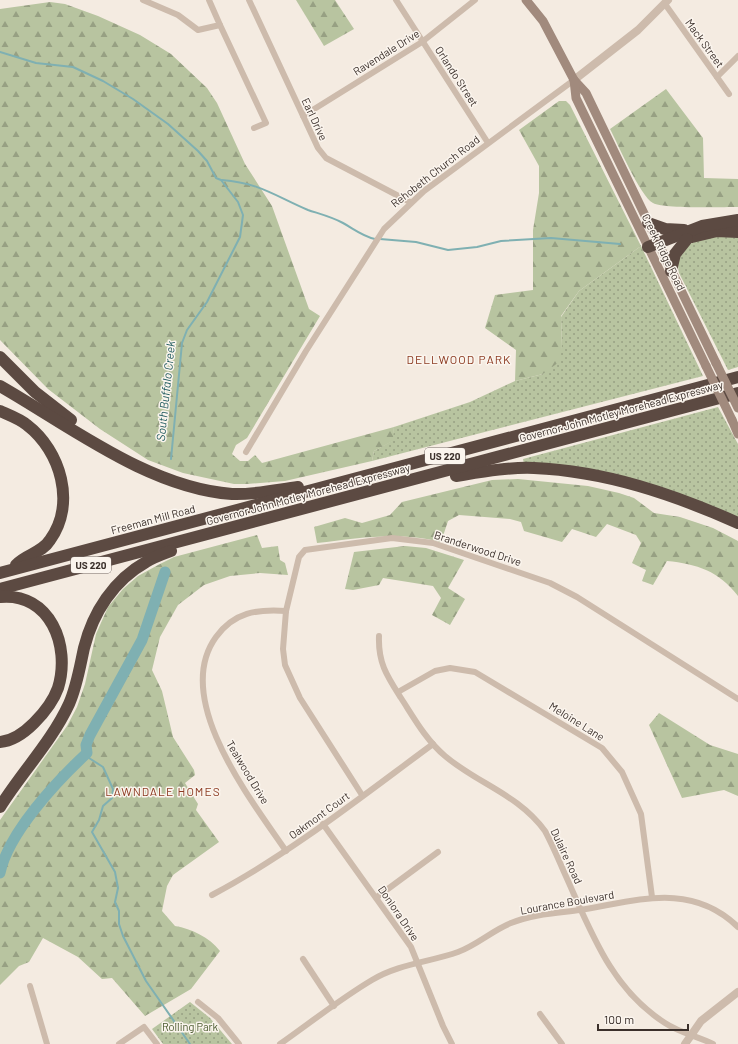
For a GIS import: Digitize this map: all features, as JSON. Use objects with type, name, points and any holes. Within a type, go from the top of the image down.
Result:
[{"type":"highway","points":[[654,248],[718,222],[738,220]]},
{"type":"highway","points":[[648,223],[689,234],[717,231],[738,232]]},
{"type":"highway","points":[[671,271],[675,254],[689,234]]},
{"type":"highway","name":"US 220","points":[[0,356],[35,392],[83,429],[138,467],[176,483],[232,494],[299,487],[312,490]]},
{"type":"highway","name":"Governor John Motley Morehead Expressway","points":[[312,490],[738,377]]},
{"type":"highway","points":[[0,386],[138,467]]},
{"type":"highway","name":"Governor John Motley Morehead Expressway","points":[[0,589],[738,394]]},
{"type":"highway","points":[[0,411],[27,424],[50,451],[59,472],[64,504],[61,522],[50,541],[42,549],[19,561],[6,571]]},
{"type":"highway","points":[[441,473],[451,476],[492,470],[533,468],[570,470],[610,478],[652,490],[738,523]]},
{"type":"highway","name":"Freeman Mill Road","points":[[6,571],[312,490]]},
{"type":"highway","points":[[0,807],[62,717],[75,687],[88,632],[101,605],[118,584],[130,573],[145,562],[170,551],[181,542]]},
{"type":"highway","points":[[0,597],[24,599],[40,608],[55,628],[60,647],[61,667],[58,687],[44,713],[21,735],[0,742]]},
{"type":"main road","name":"Creek Ridge Road","points":[[526,0],[543,21],[574,80],[586,93],[648,223],[654,248],[671,271],[738,408]]},
{"type":"main road","name":"Creek Ridge Road","points":[[574,80],[576,98],[654,248],[738,434]]},
{"type":"street","points":[[143,0],[178,15],[198,30],[220,25]]},
{"type":"street","points":[[209,0],[266,123],[254,128]]},
{"type":"street","name":"Earl Drive","points":[[249,0],[318,148],[326,158],[410,202]]},
{"type":"street","name":"Orlando Street","points":[[396,0],[488,143]]},
{"type":"street","name":"Ravendale Drive","points":[[303,116],[422,42],[475,0]]},
{"type":"street","name":"Rehobeth Church Road","points":[[246,452],[373,243],[384,229],[410,202],[574,80],[638,30],[666,2]]},
{"type":"street","name":"Mack Street","points":[[666,2],[729,94]]},
{"type":"street","points":[[717,77],[738,56]]},
{"type":"street","name":"Branderwood Drive","points":[[362,795],[300,698],[285,666],[284,636],[286,611],[299,557],[305,550],[392,538],[433,543],[550,583],[577,597],[738,699]]},
{"type":"street","name":"Tealwood Drive","points":[[286,611],[252,611],[237,618],[222,628],[212,642],[208,652],[204,667],[203,685],[211,723],[225,758],[286,851]]},
{"type":"street","name":"Dulaire Road","points":[[379,636],[378,650],[382,666],[433,744],[451,761],[511,798],[532,815],[549,838],[600,952],[627,990],[654,1015],[678,1031],[713,1044]]},
{"type":"street","name":"Meloine Lane","points":[[398,692],[435,671],[450,668],[475,672],[602,748],[622,772],[642,814],[652,897]]},
{"type":"street","name":"Oakmont Court","points":[[212,895],[248,876],[286,851],[433,744]]},
{"type":"street","name":"Donlora Drive","points":[[323,824],[377,897],[411,947],[452,1044]]},
{"type":"street","points":[[377,897],[438,852]]},
{"type":"street","name":"Lourance Boulevard","points":[[280,1044],[372,979],[390,971],[458,952],[511,923],[530,917],[581,910],[652,897],[686,899],[707,906],[738,927]]},
{"type":"street","points":[[303,959],[334,1006]]},
{"type":"street","points":[[30,986],[47,1044]]},
{"type":"street","points":[[685,1044],[701,1021],[738,992]]},
{"type":"street","points":[[198,1002],[218,1018],[239,1044]]},
{"type":"street","points":[[540,1014],[562,1044]]},
{"type":"street","points":[[119,1044],[144,1026],[157,1044]]},
{"type":"green space","points":[[296,0],[335,0],[354,29],[324,46]]},
{"type":"green space","points":[[50,2],[65,4],[98,16],[140,35],[171,54],[207,88],[217,103],[245,164],[272,206],[309,309],[320,316],[247,438],[236,445],[232,454],[240,461],[248,461],[255,455],[262,463],[394,427],[393,441],[374,451],[372,461],[285,481],[247,484],[234,484],[183,473],[148,460],[100,429],[48,389],[0,340],[0,9]]},
{"type":"green space","points":[[666,89],[703,138],[704,178],[738,179],[738,207],[681,207],[659,205],[653,203],[642,191],[610,129]]},
{"type":"green space","points":[[559,101],[566,101],[570,105],[641,246],[579,291],[561,316],[562,347],[559,362],[543,374],[515,381],[516,350],[485,328],[495,295],[533,290],[533,230],[539,193],[539,166],[519,130]]},
{"type":"green space","points":[[718,236],[738,236],[738,367],[728,370],[679,273],[678,263],[679,255],[688,245]]},
{"type":"green space","points":[[641,246],[703,376],[372,461],[374,451],[392,441],[394,427],[470,402],[515,381],[543,374],[562,347],[561,317],[579,291]]},
{"type":"green space","points":[[718,407],[738,444],[738,518],[633,481],[524,464],[523,459]]},
{"type":"green space","points":[[518,479],[588,486],[619,493],[634,498],[654,513],[680,517],[713,528],[738,541],[738,596],[723,580],[707,570],[678,562],[667,561],[653,585],[642,581],[646,570],[632,563],[641,543],[636,535],[607,524],[596,537],[572,529],[562,542],[524,531],[521,522],[510,519],[459,515],[448,521],[441,542],[409,537],[379,536],[317,543],[314,527],[345,518],[362,523],[390,515],[402,502],[492,480]]},
{"type":"green space","points":[[257,535],[262,548],[278,546],[280,560],[285,563],[288,575],[260,573],[230,576],[204,585],[178,605],[160,637],[152,670],[162,691],[173,737],[194,770],[195,775],[185,783],[198,804],[196,810],[219,842],[173,875],[167,886],[162,911],[175,926],[200,934],[216,946],[220,951],[191,989],[145,1016],[112,978],[102,979],[78,957],[43,938],[29,962],[19,966],[0,985],[0,820],[67,726],[77,707],[85,684],[96,634],[108,607],[123,589],[138,576],[174,557]]},
{"type":"green space","points":[[405,546],[426,548],[464,560],[448,588],[465,599],[450,625],[432,615],[441,598],[433,586],[383,578],[379,585],[353,590],[345,589],[354,552]]},
{"type":"green space","points":[[659,713],[710,745],[738,754],[738,796],[724,790],[682,798],[649,725]]},
{"type":"green space","name":"Rolling Park","points":[[190,1002],[210,1018],[232,1044],[163,1044],[152,1029]]},
{"type":"waterway","name":"South Buffalo Creek","points":[[0,52],[36,63],[73,67],[103,81],[133,99],[168,124],[198,151],[207,161],[216,178],[221,180],[238,202],[243,215],[240,237],[207,302],[187,330],[182,343],[171,459]]},
{"type":"waterway","points":[[222,180],[257,187],[308,210],[335,219],[362,234],[375,239]]},
{"type":"waterway","points":[[380,239],[416,242],[448,250],[477,247],[501,241],[551,238],[620,244]]},
{"type":"waterway","name":"South Buffalo Creek","points":[[0,873],[13,841],[35,808],[87,753],[86,745],[90,735],[142,640],[165,572]]},
{"type":"waterway","points":[[87,753],[89,758],[103,767],[113,789],[112,798],[103,806],[99,820],[92,832],[115,872],[118,888],[115,902],[119,911],[119,924],[123,936],[146,981],[190,1044]]},
{"type":"district","name":"DELLWOOD PARK","points":[[459,359]]},
{"type":"district","name":"LAWNDALE HOMES","points":[[163,791]]}]
